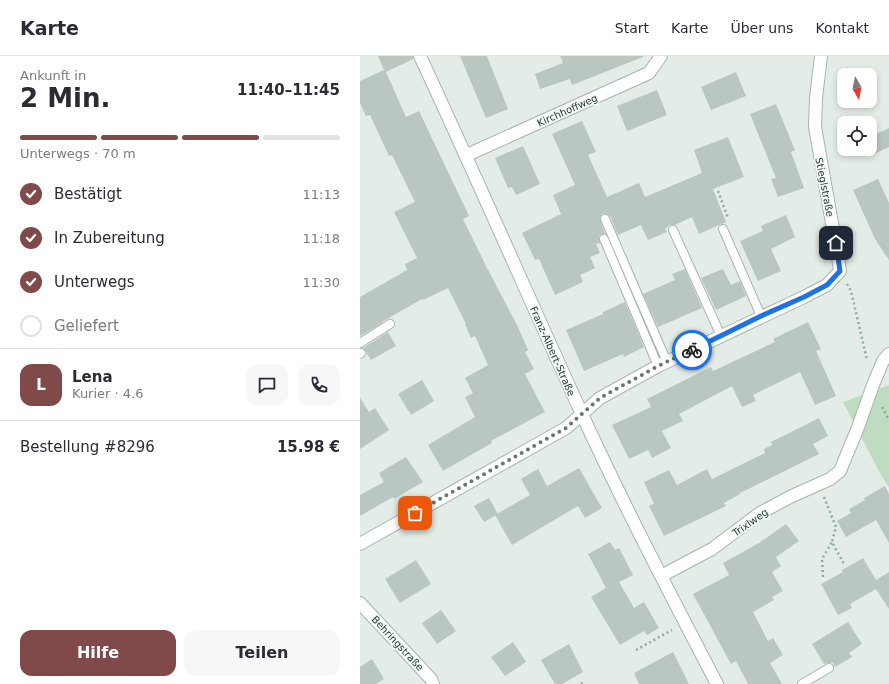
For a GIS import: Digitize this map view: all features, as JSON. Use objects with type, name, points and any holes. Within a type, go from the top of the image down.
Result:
[{"type":"street","name":"Franz-Albert-Straße","points":[[420,56],[467,155],[582,414],[660,576],[717,684]]},
{"type":"street","name":"Kirchhoffweg","points":[[467,155],[649,72],[661,56]]},
{"type":"street","name":"Stieglstraße","points":[[821,56],[816,98],[815,127],[840,271]]},
{"type":"street","points":[[360,544],[566,428],[600,398],[662,364],[827,285],[840,271]]},
{"type":"street","points":[[873,385],[883,360],[889,354]]},
{"type":"street","name":"Trixlweg","points":[[660,576],[712,550],[760,513],[792,496],[830,479],[840,471],[873,385]]},
{"type":"street","name":"Behringstraße","points":[[360,603],[412,657],[431,679],[433,684]]},
{"type":"lane","points":[[605,219],[662,364]]},
{"type":"lane","points":[[673,230],[721,336]]},
{"type":"lane","points":[[724,233],[761,316]]},
{"type":"lane","points":[[604,239],[662,364]]},
{"type":"lane","points":[[360,343],[390,324]]},
{"type":"lane","points":[[802,684],[829,668]]},
{"type":"path","points":[[718,191],[731,226],[724,233]]},
{"type":"path","points":[[840,271],[851,291],[873,385]]},
{"type":"path","points":[[819,484],[836,528],[832,542],[822,559],[823,577]]},
{"type":"path","points":[[832,542],[844,564]]},
{"type":"path","points":[[636,650],[685,623]]},
{"type":"path","points":[[581,684],[586,681]]},
{"type":"green space","points":[[889,385],[889,487],[881,475],[843,402]]},
{"type":"building","points":[[378,56],[413,56],[413,59],[386,72],[406,117],[419,111],[469,216],[463,219],[518,327],[528,350],[525,352],[534,369],[525,374],[545,412],[491,441],[492,443],[443,471],[428,445],[475,417],[465,397],[473,393],[465,378],[488,365],[475,336],[471,338],[466,324],[448,288],[423,300],[422,299],[360,336],[360,297],[407,270],[405,264],[417,258],[394,212],[415,202],[392,155],[389,156],[370,115],[366,116],[360,103],[360,81],[384,70]]},
{"type":"building","points":[[460,56],[487,56],[508,109],[486,118]]},
{"type":"building","points":[[560,56],[643,57],[572,85],[570,79],[540,89],[535,74],[563,63]]},
{"type":"building","points":[[736,72],[746,96],[711,110],[701,87]]},
{"type":"building","points":[[657,90],[667,115],[627,131],[617,106]]},
{"type":"building","points":[[776,104],[795,150],[791,152],[804,188],[778,197],[771,179],[776,178],[750,114]]},
{"type":"building","points":[[582,121],[596,152],[588,155],[607,197],[639,183],[645,197],[702,173],[694,150],[728,137],[744,177],[713,189],[726,222],[699,234],[692,217],[675,225],[670,225],[665,229],[667,232],[648,240],[641,225],[618,235],[610,216],[602,214],[600,219],[605,234],[600,235],[600,243],[596,244],[600,253],[590,257],[595,268],[580,275],[583,282],[555,295],[539,259],[535,260],[522,233],[561,214],[553,195],[575,185],[552,134]]},
{"type":"building","points":[[889,128],[889,147],[877,153],[877,134]]},
{"type":"building","points":[[523,146],[540,184],[516,195],[512,187],[508,188],[495,158]]},
{"type":"building","points":[[878,179],[889,203],[889,260],[875,239],[853,190]]},
{"type":"building","points":[[786,215],[795,237],[771,249],[781,271],[758,281],[740,241],[763,231],[761,226]]},
{"type":"building","points":[[685,269],[702,308],[658,327],[643,294],[675,280],[672,274]]},
{"type":"building","points":[[723,269],[731,285],[740,281],[746,296],[716,310],[701,278]]},
{"type":"building","points":[[625,302],[644,347],[624,357],[623,354],[584,371],[566,330],[603,314],[603,312]]},
{"type":"building","points":[[808,322],[821,349],[816,351],[836,396],[815,405],[800,372],[753,395],[756,401],[742,407],[732,386],[679,414],[683,421],[662,431],[671,448],[652,458],[648,450],[629,459],[612,425],[651,407],[647,399],[711,367],[713,371],[775,342],[773,339]]},
{"type":"building","points":[[388,332],[396,346],[371,360],[363,348]]},
{"type":"building","points":[[422,380],[434,401],[411,415],[398,394]]},
{"type":"building","points":[[360,398],[369,412],[375,408],[389,430],[360,449]]},
{"type":"building","points":[[819,418],[828,436],[813,444],[819,454],[740,493],[724,503],[726,506],[664,536],[649,506],[654,504],[644,482],[669,470],[677,485],[707,469],[712,479],[765,453],[764,449],[772,445],[771,442]]},
{"type":"building","points":[[406,457],[423,482],[360,516],[360,495],[384,482],[379,473]]},
{"type":"building","points":[[579,468],[602,508],[585,518],[578,506],[512,545],[495,515],[530,495],[521,479],[538,469],[547,486]]},
{"type":"building","points":[[885,486],[889,494],[889,543],[876,520],[846,537],[837,521],[851,513],[849,509],[865,500],[864,498]]},
{"type":"building","points":[[489,498],[498,514],[484,522],[474,506]]},
{"type":"building","points":[[786,524],[799,541],[776,557],[781,566],[772,572],[783,591],[772,597],[774,600],[753,612],[768,641],[773,638],[783,655],[770,663],[782,684],[748,684],[736,661],[731,664],[693,594],[729,575],[723,563],[759,543]]},
{"type":"building","points":[[610,542],[615,550],[619,548],[633,575],[619,582],[634,608],[644,602],[659,628],[647,635],[644,631],[620,645],[591,597],[606,588],[588,554]]},
{"type":"building","points":[[863,558],[876,580],[889,572],[889,609],[876,589],[850,604],[852,608],[838,615],[821,584],[843,572],[842,570]]},
{"type":"building","points":[[416,560],[431,584],[400,603],[385,579]]},
{"type":"building","points":[[441,610],[456,631],[437,644],[422,623]]},
{"type":"building","points":[[848,622],[862,644],[849,653],[852,657],[835,667],[833,663],[824,664],[812,644]]},
{"type":"building","points":[[513,642],[526,662],[505,676],[491,657]]},
{"type":"building","points":[[569,644],[583,672],[562,684],[555,684],[541,660]]},
{"type":"building","points":[[673,652],[689,684],[639,684],[634,673]]},
{"type":"building","points":[[372,659],[384,679],[376,684],[360,684],[360,667]]},
{"type":"way so far","points":[[415,513],[566,428],[600,398],[652,369],[692,350]]},
{"type":"route","points":[[692,350],[827,285],[840,271],[836,243]]}]
